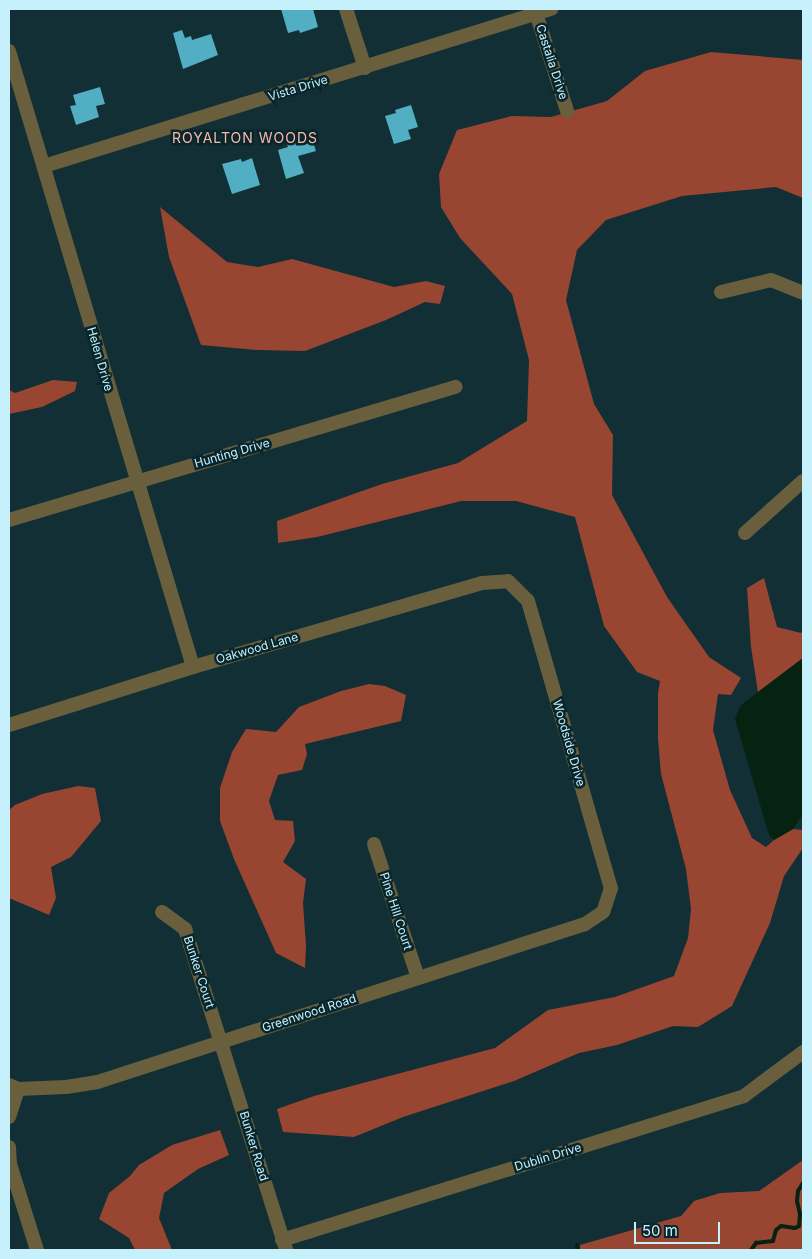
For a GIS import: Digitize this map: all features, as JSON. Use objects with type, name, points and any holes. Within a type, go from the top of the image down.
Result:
[{"type":"street","points":[[346,9],[365,68]]},
{"type":"street","name":"Vista Drive","points":[[44,166],[551,9]]},
{"type":"street","name":"Castalia Drive","points":[[536,13],[567,111]]},
{"type":"street","name":"Helen Drive","points":[[9,51],[193,667]]},
{"type":"street","points":[[721,292],[771,280],[803,293]]},
{"type":"street","name":"Hunting Drive","points":[[9,520],[456,387]]},
{"type":"street","points":[[745,533],[803,481]]},
{"type":"street","name":"Oakwood Lane","points":[[9,725],[193,667],[482,583],[508,580]]},
{"type":"street","name":"Woodside Drive","points":[[508,580],[528,601],[611,888],[603,912]]},
{"type":"street","name":"Pine Hill Court","points":[[374,844],[418,978]]},
{"type":"street","name":"Bunker Court","points":[[162,912],[185,929],[222,1042]]},
{"type":"street","name":"Greenwood Road","points":[[13,1087],[66,1087],[98,1082],[585,924],[603,912]]},
{"type":"street","name":"Bunker Road","points":[[222,1042],[284,1245]]},
{"type":"street","name":"Dublin Drive","points":[[284,1245],[744,1096],[803,1052]]},
{"type":"street","points":[[9,1117],[13,1087]]},
{"type":"street","points":[[9,1148],[10,1164],[37,1250]]},
{"type":"shaded area","points":[[711,52],[803,60],[803,198],[776,187],[682,196],[606,220],[577,250],[566,300],[594,404],[613,435],[612,495],[667,597],[709,657],[741,678],[731,695],[718,694],[713,730],[730,790],[752,838],[766,847],[793,829],[803,830],[803,848],[784,876],[770,923],[732,1006],[698,1027],[673,1026],[617,1045],[579,1053],[514,1081],[403,1117],[354,1137],[283,1132],[277,1109],[314,1096],[495,1048],[548,1010],[615,997],[674,976],[688,938],[691,909],[686,869],[661,774],[658,739],[658,693],[660,681],[637,672],[604,626],[575,517],[516,501],[461,501],[317,537],[278,543],[277,521],[382,484],[458,463],[527,421],[529,360],[512,294],[460,238],[441,207],[439,174],[457,130],[512,116],[551,117],[607,101],[645,71]]},
{"type":"shaded area","points":[[160,207],[227,262],[258,267],[292,259],[394,287],[426,281],[445,286],[440,304],[425,302],[386,320],[305,351],[257,350],[201,345],[169,257]]},
{"type":"shaded area","points":[[53,380],[77,382],[75,391],[42,407],[9,414],[9,390],[15,393]]},
{"type":"shaded area","points":[[764,578],[777,627],[801,633],[803,630],[803,658],[758,692],[751,647],[747,588]]},
{"type":"shaded area","points":[[803,658],[803,814],[793,829],[774,840],[769,835],[735,719],[741,705]]},
{"type":"shaded area","points":[[369,684],[385,686],[406,695],[401,721],[305,744],[307,754],[302,770],[278,775],[269,801],[275,820],[293,821],[295,841],[283,862],[306,879],[303,903],[306,946],[305,968],[276,953],[234,859],[220,821],[220,788],[232,752],[246,729],[276,732],[299,707],[341,691]]},
{"type":"shaded area","points":[[78,786],[95,788],[101,821],[71,857],[51,867],[56,898],[49,915],[9,898],[9,810],[15,805],[42,794]]},
{"type":"shaded area","points":[[220,1130],[229,1155],[198,1169],[164,1193],[159,1218],[172,1250],[135,1250],[129,1238],[99,1219],[109,1193],[130,1176],[139,1165],[172,1145]]},
{"type":"shaded area","points":[[803,1160],[803,1250],[580,1250],[580,1245],[681,1216],[694,1201],[720,1193],[759,1191]]},
{"type":"building","points":[[281,9],[313,9],[318,27],[300,33],[299,30],[288,33]]},
{"type":"building","points":[[182,30],[185,38],[191,36],[192,40],[211,34],[218,55],[183,69],[173,33]]},
{"type":"building","points":[[100,87],[105,104],[96,106],[99,117],[76,125],[70,106],[76,105],[73,95]]},
{"type":"building","points":[[411,105],[418,127],[408,130],[411,139],[394,144],[385,116],[396,113],[395,110]]},
{"type":"building","points":[[311,136],[316,151],[298,156],[304,173],[286,179],[278,150],[288,147],[287,144]]},
{"type":"building","points":[[252,158],[260,185],[232,194],[222,164],[241,159],[242,162]]},
{"type":"waterway","points":[[751,1250],[756,1243],[773,1241],[776,1230],[781,1226],[795,1228],[799,1226],[800,1214],[797,1201],[798,1191],[803,1183]]},
{"type":"waterway","points":[[577,1245],[578,1250]]},
{"type":"district","name":"ROYALTON WOODS","points":[[245,138]]}]
